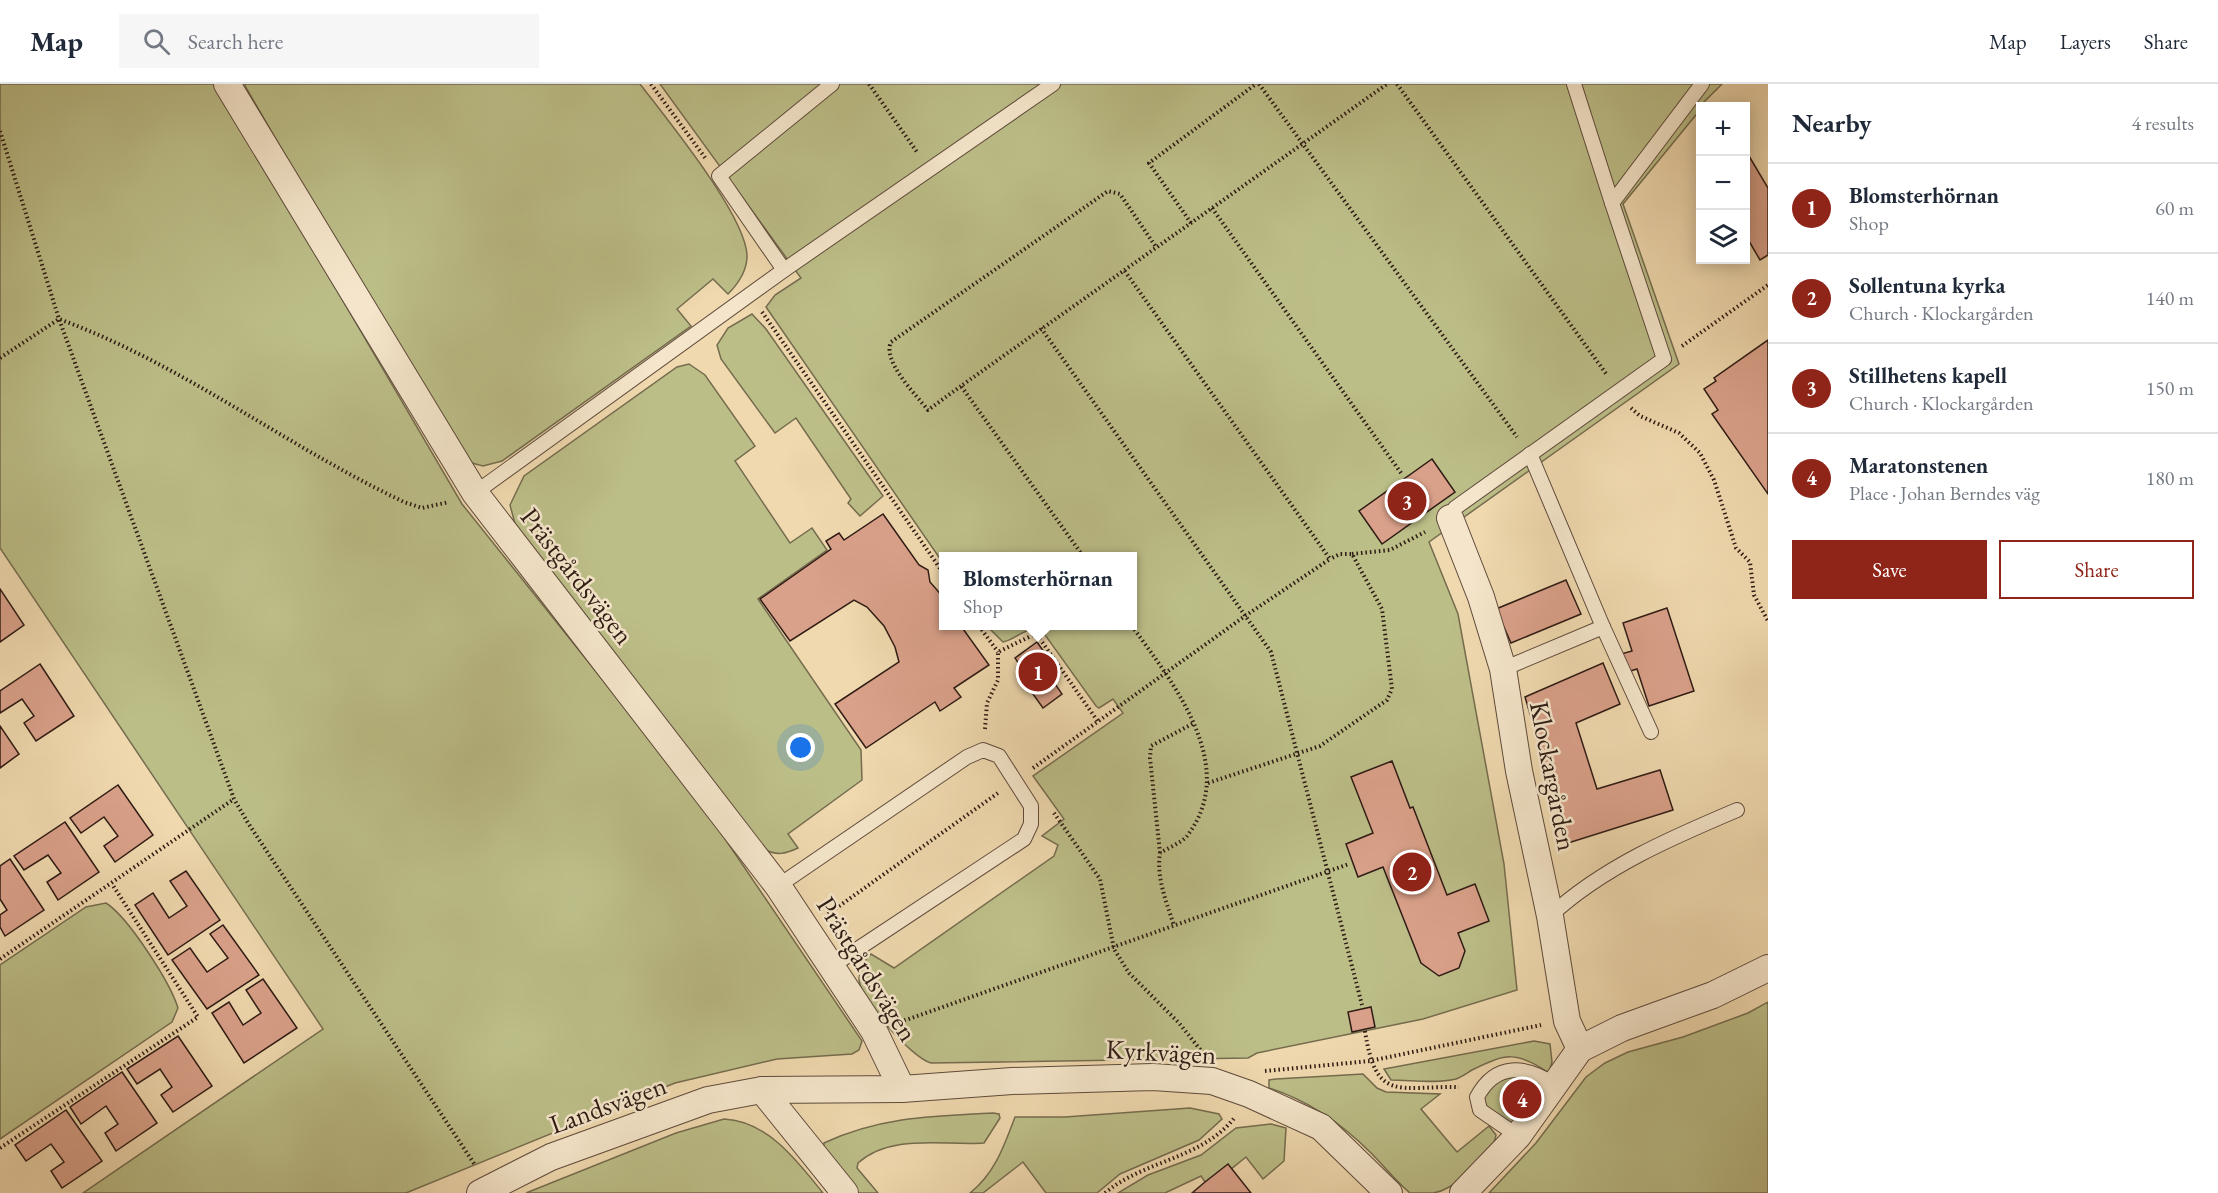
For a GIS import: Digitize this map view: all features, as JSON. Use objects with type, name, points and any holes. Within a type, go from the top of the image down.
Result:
[{"type":"street","name":"Prästgårdsvägen","points":[[227,84],[475,493],[778,886],[874,1031],[902,1089]]},
{"type":"street","name":"Klockargården","points":[[1450,518],[1481,597],[1503,669],[1519,771],[1550,916],[1567,1021],[1580,1049]]},
{"type":"street","points":[[1463,1193],[1518,1136],[1580,1049],[1622,1028],[1713,995],[1768,968]]},
{"type":"street","name":"Kyrkvägen","points":[[902,1089],[1012,1081],[1153,1077],[1212,1081],[1249,1094],[1321,1127],[1384,1191]]},
{"type":"street","name":"Landsvägen","points":[[485,1192],[551,1157],[708,1100],[762,1090],[902,1089]]},
{"type":"street","points":[[762,1090],[845,1193]]},
{"type":"lane","points":[[784,270],[719,176],[832,84]]},
{"type":"lane","points":[[475,493],[784,270],[1053,84]]},
{"type":"lane","points":[[1450,518],[1455,508],[1664,358],[1574,84]]},
{"type":"lane","points":[[1612,202],[1702,84]]},
{"type":"lane","points":[[1530,454],[1603,627],[1651,732]]},
{"type":"lane","points":[[1503,669],[1603,627]]},
{"type":"lane","points":[[778,886],[967,757],[983,750],[999,756],[1016,780],[1031,806],[1031,824],[1024,838],[832,966]]},
{"type":"lane","points":[[1550,916],[1588,886],[1638,855],[1737,810]]},
{"type":"lane","points":[[1518,1136],[1480,1110],[1477,1097],[1484,1084],[1507,1071],[1520,1069],[1531,1072],[1555,1085]]},
{"type":"path","points":[[651,84],[719,176]]},
{"type":"path","points":[[869,84],[929,169]]},
{"type":"path","points":[[1191,223],[1149,163],[1258,84],[1530,454]]},
{"type":"path","points":[[1156,247],[1120,194],[1108,191],[891,342],[888,353],[892,363],[928,410],[1388,84]]},
{"type":"path","points":[[1397,84],[1625,402],[1640,416],[1679,433],[1700,453],[1714,480],[1736,548],[1750,562],[1754,596],[1768,621]]},
{"type":"path","points":[[0,131],[59,319],[234,799],[468,1151],[485,1192]]},
{"type":"path","points":[[1212,208],[1401,473]]},
{"type":"path","points":[[1124,270],[1330,559]]},
{"type":"path","points":[[1664,358],[1768,285]]},
{"type":"path","points":[[749,295],[939,567]]},
{"type":"path","points":[[59,319],[88,329],[168,368],[404,502],[422,508],[475,493]]},
{"type":"path","points":[[0,358],[59,319]]},
{"type":"path","points":[[1041,328],[1271,652],[1362,1005]]},
{"type":"path","points":[[961,386],[1080,552]]},
{"type":"path","points":[[807,928],[1167,675],[1245,616],[1330,559],[1340,554],[1390,550],[1450,518]]},
{"type":"path","points":[[1208,783],[1298,756],[1320,746],[1388,700],[1392,689],[1382,609],[1352,554]]},
{"type":"path","points":[[982,630],[998,652],[998,680],[987,703],[983,750]]},
{"type":"path","points":[[1135,630],[1167,675],[1194,723],[1206,761],[1208,783],[1186,837],[1160,853]]},
{"type":"path","points":[[998,652],[1028,635],[1038,636],[1099,723]]},
{"type":"path","points":[[1174,926],[1162,887],[1158,864],[1160,853],[1149,758],[1151,746],[1194,723]]},
{"type":"path","points":[[0,959],[234,799]]},
{"type":"path","points":[[1052,812],[1100,879],[1114,949],[1130,973],[1179,1023],[1204,1055]]},
{"type":"path","points":[[874,1031],[1114,949],[1349,864]]},
{"type":"path","points":[[0,1148],[198,1017],[112,884]]},
{"type":"path","points":[[1105,1193],[1143,1170],[1205,1144],[1227,1127],[1266,1070],[1370,1060],[1567,1021]]},
{"type":"path","points":[[1365,1031],[1370,1060],[1383,1082],[1394,1087],[1467,1088],[1477,1097]]},
{"type":"green space","points":[[0,84],[216,84],[462,504],[698,799],[862,1041],[859,1050],[852,1054],[777,1059],[675,1083],[406,1193],[83,1193],[323,1029],[0,548]]},
{"type":"green space","points":[[244,84],[640,84],[704,169],[735,219],[744,241],[747,258],[745,269],[728,294],[713,279],[677,309],[691,326],[502,461],[483,466],[472,463],[411,374]]},
{"type":"green space","points":[[660,84],[1722,84],[1704,102],[1696,102],[1696,115],[1623,204],[1679,364],[1429,542],[1458,614],[1504,864],[1517,990],[1423,1019],[1257,1053],[1248,1058],[931,1063],[922,1059],[888,1027],[868,1000],[859,979],[864,962],[871,954],[894,968],[1054,856],[1058,845],[1042,836],[1064,819],[1033,776],[1123,713],[1113,699],[1099,708],[1096,706],[1043,632],[1037,630],[1137,630],[1137,552],[939,552],[939,557],[766,307],[775,295],[801,278]]},
{"type":"green space","points":[[752,314],[766,329],[883,496],[860,516],[848,503],[851,499],[796,418],[775,433],[721,359],[717,345],[728,328]]},
{"type":"green space","points":[[689,364],[705,375],[755,446],[735,461],[790,543],[812,528],[827,550],[758,599],[861,750],[862,780],[788,834],[798,848],[785,853],[773,853],[764,849],[518,535],[510,505],[524,476],[677,367]]},
{"type":"green space","points":[[991,630],[1032,630],[1003,642]]},
{"type":"green space","points":[[106,903],[115,910],[147,951],[174,997],[178,1008],[172,1022],[0,1139],[0,965],[86,907]]},
{"type":"green space","points":[[1768,1002],[1768,1193],[1489,1193],[1536,1143],[1586,1077],[1605,1063],[1628,1052],[1683,1037],[1748,1013]]},
{"type":"green space","points":[[1534,1041],[1550,1044],[1552,1062],[1549,1073],[1528,1061],[1511,1057],[1494,1060],[1456,1079],[1440,1081],[1391,1080],[1384,1069]]},
{"type":"green space","points":[[1521,1072],[1551,1085],[1516,1133],[1484,1110],[1479,1097],[1485,1086]]},
{"type":"green space","points":[[1363,1074],[1377,1088],[1386,1092],[1440,1094],[1421,1109],[1457,1152],[1489,1126],[1496,1135],[1488,1152],[1461,1179],[1442,1190],[1433,1193],[1410,1193],[1360,1142],[1336,1123],[1297,1099],[1269,1088],[1269,1080]]},
{"type":"green space","points":[[1190,1108],[1219,1114],[1222,1119],[1199,1140],[1120,1174],[1097,1193],[1046,1193],[1023,1162],[983,1193],[970,1193],[992,1168],[1003,1149],[1015,1117],[1065,1117]]},
{"type":"green space","points":[[999,1114],[1000,1118],[984,1143],[902,1144],[871,1154],[858,1163],[857,1168],[878,1193],[857,1193],[823,1151],[824,1143],[845,1134],[886,1123],[927,1117]]},
{"type":"green space","points":[[724,1119],[740,1121],[768,1135],[792,1156],[823,1193],[526,1193],[676,1133]]},
{"type":"green space","points":[[1271,1124],[1286,1128],[1284,1161],[1263,1179],[1246,1157],[1231,1169],[1205,1182],[1201,1176],[1165,1193],[1118,1193],[1148,1175],[1201,1155],[1236,1128]]},
{"type":"building","points":[[1750,158],[1768,188],[1768,255],[1760,260],[1750,243]]},
{"type":"building","points":[[1768,340],[1768,494],[1712,414],[1718,410],[1704,389],[1716,381],[1714,378]]},
{"type":"building","points":[[1432,459],[1455,492],[1382,544],[1359,511]]},
{"type":"building","points":[[883,514],[919,565],[928,570],[930,582],[939,592],[939,630],[964,630],[989,665],[954,688],[961,697],[940,711],[935,702],[866,748],[835,704],[899,662],[895,647],[884,626],[867,607],[854,600],[790,641],[760,599],[831,549],[826,541],[839,533],[844,540]]},
{"type":"building","points":[[1566,580],[1581,614],[1511,643],[1496,609]]},
{"type":"building","points":[[0,589],[24,625],[0,642]]},
{"type":"building","points":[[1667,608],[1694,691],[1649,706],[1637,669],[1627,672],[1621,654],[1632,651],[1623,623]]},
{"type":"building","points":[[1037,642],[1056,669],[1049,675],[1062,694],[1043,708],[1028,687],[1032,683],[1015,658]]},
{"type":"building","points":[[1603,663],[1620,704],[1576,723],[1597,789],[1660,770],[1673,810],[1568,843],[1525,697]]},
{"type":"building","points":[[40,664],[74,716],[36,741],[24,723],[34,716],[22,699],[0,713],[0,691]]},
{"type":"building","points":[[0,726],[19,754],[0,768]]},
{"type":"building","points":[[1392,761],[1410,808],[1413,807],[1447,895],[1475,884],[1489,921],[1458,933],[1465,951],[1459,968],[1439,976],[1421,963],[1383,867],[1358,877],[1346,844],[1373,833],[1351,777]]},
{"type":"building","points":[[118,785],[153,835],[115,862],[104,846],[118,836],[104,817],[81,833],[70,818]]},
{"type":"building","points":[[65,822],[99,872],[58,900],[47,882],[61,873],[48,855],[24,870],[14,856]]},
{"type":"building","points":[[10,859],[44,910],[5,936],[0,927],[0,915],[7,910],[0,899],[0,866]]},
{"type":"building","points":[[186,871],[220,920],[168,955],[135,905],[153,893],[169,918],[187,906],[170,881]]},
{"type":"building","points":[[223,925],[259,975],[207,1009],[172,960],[190,948],[207,972],[228,958],[210,934]]},
{"type":"building","points":[[263,979],[297,1028],[244,1063],[212,1013],[229,1002],[243,1025],[261,1013],[246,990]]},
{"type":"building","points":[[1371,1007],[1375,1027],[1352,1032],[1348,1012]]},
{"type":"building","points":[[178,1036],[212,1086],[173,1112],[161,1095],[172,1087],[160,1069],[137,1084],[127,1069]]},
{"type":"building","points":[[122,1072],[157,1123],[116,1151],[105,1133],[118,1124],[106,1106],[81,1124],[70,1107]]},
{"type":"building","points":[[66,1110],[102,1161],[62,1188],[51,1171],[64,1162],[51,1144],[26,1161],[15,1145]]},
{"type":"building","points":[[1228,1164],[1251,1193],[1192,1193],[1205,1182]]},
{"type":"place","name":"Stillhetens kapell","points":[[1407,501]]},
{"type":"place","name":"Blomsterhörnan","points":[[1038,672]]},
{"type":"place","name":"Sollentuna kyrka","points":[[1412,872]]},
{"type":"place","name":"Maratonstenen","points":[[1522,1099]]}]
